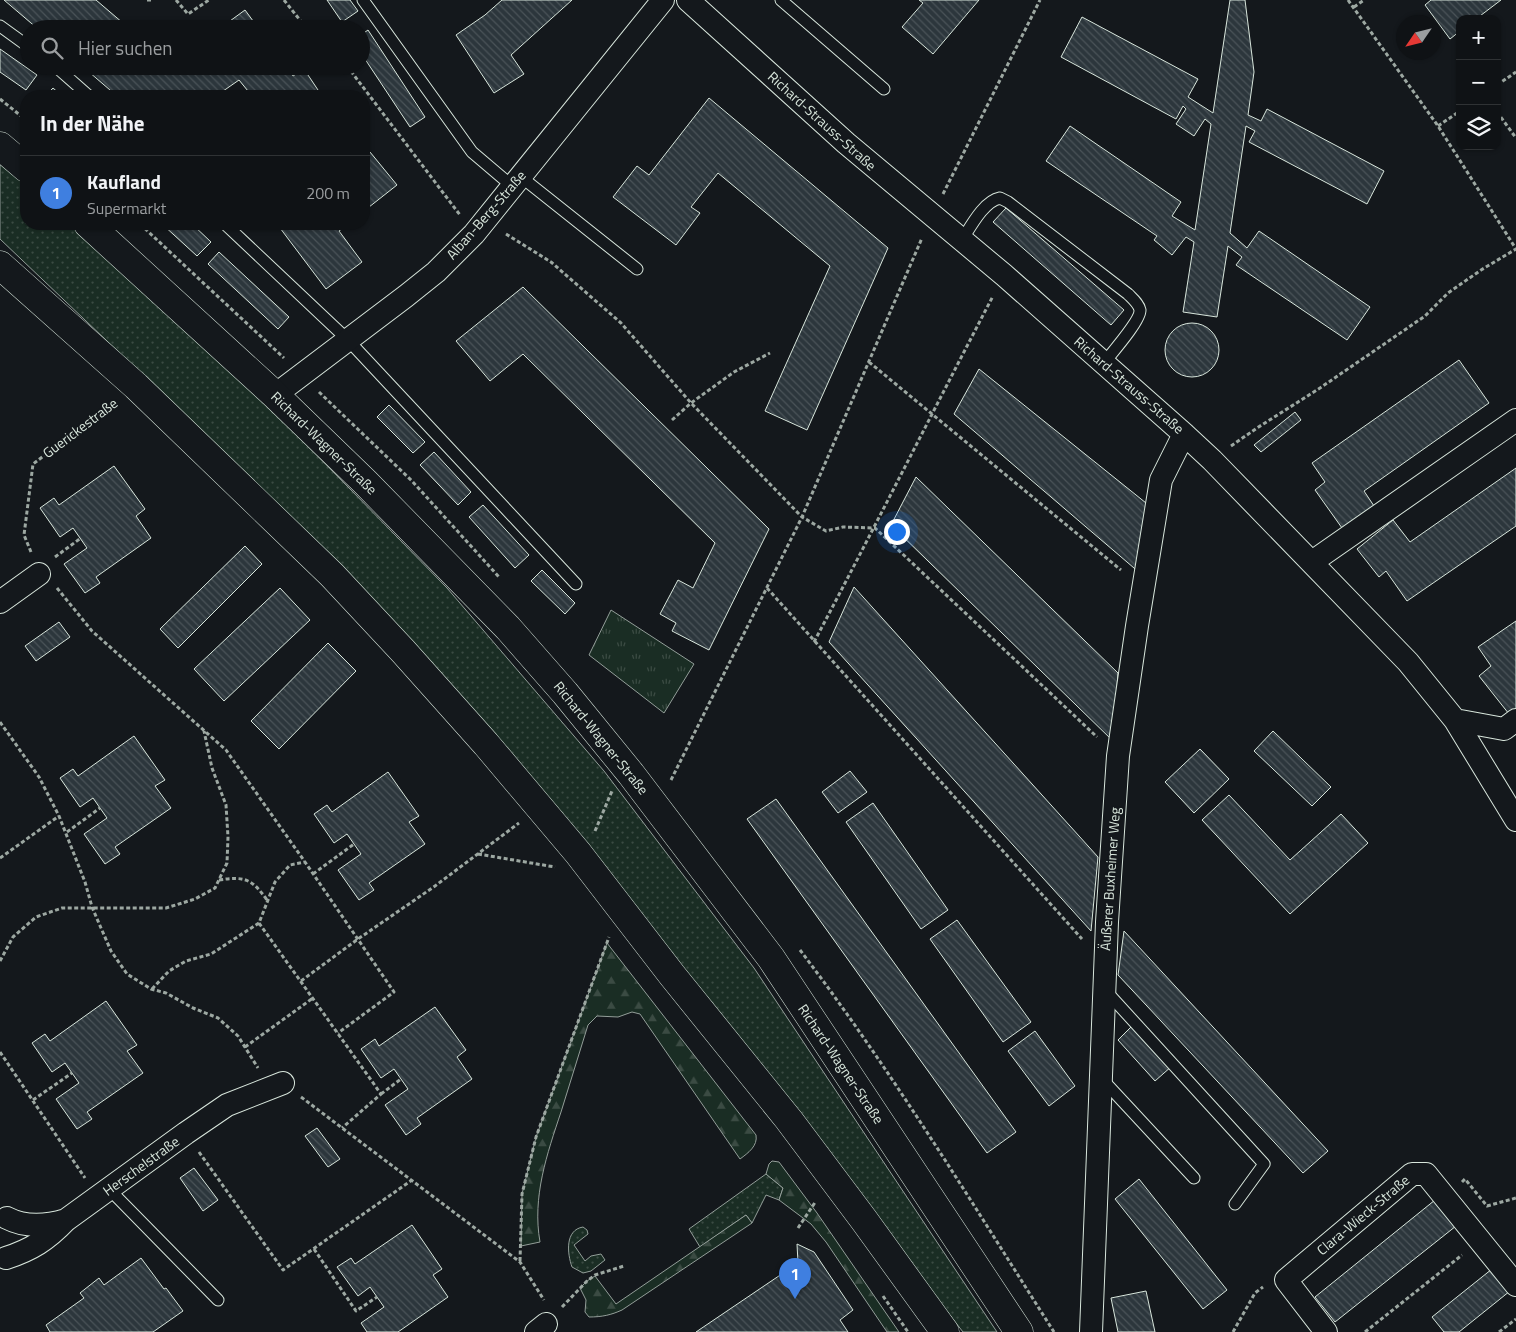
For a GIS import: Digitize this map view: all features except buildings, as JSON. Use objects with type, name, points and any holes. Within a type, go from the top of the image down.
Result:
[{"type":"main road","points":[[0,146],[20,163]]},
{"type":"main road","name":"Richard-Wagner-Straße","points":[[95,230],[276,395],[372,489],[508,628],[565,692],[631,774],[771,958],[1019,1332]]},
{"type":"main road","points":[[0,265],[136,386],[332,575],[467,722],[578,853],[672,975],[789,1120],[945,1332]]},
{"type":"street","name":"Alban-Berg-Straße","points":[[276,395],[436,272],[474,234],[663,0]]},
{"type":"street","name":"Richard-Strauss-Straße","points":[[688,0],[846,143],[1004,275],[1212,460],[1408,662],[1455,720],[1516,820]]},
{"type":"street","points":[[1312,562],[1516,420]]},
{"type":"street","name":"Äußerer Buxheimer Weg","points":[[1091,1332],[1105,964],[1118,756],[1161,480],[1184,434]]},
{"type":"street","points":[[0,602],[39,574]]},
{"type":"street","points":[[1455,720],[1504,729],[1516,720]]},
{"type":"street","name":"Herschelstraße","points":[[3,1261],[42,1242],[66,1220],[227,1105],[276,1086]]},
{"type":"street","name":"Clara-Wieck-Straße","points":[[1286,1280],[1412,1174],[1426,1174],[1516,1285]]},
{"type":"street","points":[[3,1214],[17,1223],[39,1225],[66,1220]]},
{"type":"street","name":"Herschelstraße","points":[[3,1214],[13,1234],[10,1250],[3,1261]]},
{"type":"street","points":[[1286,1280],[1326,1332]]},
{"type":"lane","points":[[364,0],[472,152],[516,181],[637,269]]},
{"type":"lane","points":[[782,0],[884,89]]},
{"type":"lane","points":[[0,26],[20,40]]},
{"type":"lane","points":[[66,75],[82,90]]},
{"type":"lane","points":[[962,240],[988,204],[994,199],[1000,198],[1008,202],[1128,294],[1140,309],[1140,315],[1104,364]]},
{"type":"lane","points":[[230,230],[348,340],[576,584]]},
{"type":"lane","points":[[1104,988],[1264,1164],[1235,1204]]},
{"type":"lane","points":[[1101,1078],[1194,1178]]},
{"type":"lane","points":[[104,1193],[218,1300]]},
{"type":"path","points":[[176,0],[188,14],[208,0]]},
{"type":"path","points":[[284,0],[300,20]]},
{"type":"path","points":[[671,780],[802,517],[932,215],[1040,0]]},
{"type":"path","points":[[1212,460],[1425,316],[1448,293],[1516,249],[1438,126],[1348,0]]},
{"type":"path","points":[[1354,7],[1364,0]]},
{"type":"path","points":[[1501,82],[1516,72]]},
{"type":"path","points":[[354,75],[365,90]]},
{"type":"path","points":[[370,96],[474,234]]},
{"type":"path","points":[[0,99],[20,115]]},
{"type":"path","points":[[1438,126],[1456,114]]},
{"type":"path","points":[[1501,117],[1516,138]]},
{"type":"path","points":[[488,216],[504,233],[551,262],[620,323],[691,403],[802,517],[826,530],[843,527],[875,528],[1118,756]]},
{"type":"path","points":[[814,642],[875,528],[1004,275]]},
{"type":"path","points":[[672,420],[691,403],[734,372],[770,353]]},
{"type":"path","points":[[869,362],[1143,588]]},
{"type":"path","name":"Guerickestraße","points":[[39,574],[24,535],[33,464],[136,386]]},
{"type":"path","points":[[81,538],[54,557],[39,574],[54,585],[92,631],[226,750],[394,992],[338,1032]]},
{"type":"path","points":[[767,588],[1105,964]]},
{"type":"path","points":[[0,722],[39,777],[59,816],[67,832],[92,907],[111,951],[128,974],[151,989],[166,993],[193,1008],[218,1018],[238,1036],[245,1048],[276,1086],[342,1128],[520,1262]]},
{"type":"path","points":[[0,961],[13,937],[36,917],[62,908],[166,908],[195,899],[215,888],[227,863],[226,805],[212,768],[204,730]]},
{"type":"path","points":[[478,854],[559,868],[578,853],[591,839],[613,789],[631,774]]},
{"type":"path","points":[[301,981],[435,886],[538,806]]},
{"type":"path","points":[[67,832],[100,808]]},
{"type":"path","points":[[0,858],[59,816]]},
{"type":"path","points":[[313,874],[354,844]]},
{"type":"path","points":[[151,989],[168,971],[186,962],[211,954],[259,923],[275,882],[290,866],[305,862]]},
{"type":"path","points":[[219,880],[233,878],[245,880],[256,885],[267,900]]},
{"type":"path","points":[[259,923],[381,1094]]},
{"type":"path","points":[[611,933],[536,1137],[522,1194],[520,1262],[543,1320],[586,1281],[624,1266]]},
{"type":"path","points":[[245,1048],[313,998]]},
{"type":"path","points":[[0,1052],[33,1100],[104,1193]]},
{"type":"path","points":[[33,1100],[72,1073]]},
{"type":"path","points":[[342,1128],[381,1094],[402,1079]]},
{"type":"path","points":[[186,1133],[282,1270],[412,1180]]},
{"type":"path","points":[[1444,1196],[1465,1179],[1487,1206],[1516,1198]]},
{"type":"path","points":[[798,1228],[816,1201]]},
{"type":"path","points":[[1365,1332],[1480,1241]]},
{"type":"path","points":[[314,1248],[356,1312],[377,1297]]},
{"type":"path","points":[[1233,1332],[1255,1293],[1271,1280],[1286,1280]]},
{"type":"path","points":[[1499,1332],[1516,1319]]},
{"type":"green space","points":[[0,159],[20,177],[20,230],[80,230],[203,339],[447,588],[604,771],[754,968],[997,1332],[963,1332],[595,858],[256,483],[0,239]]},
{"type":"green space","points":[[611,610],[694,664],[664,713],[589,655]]},
{"type":"green space","points":[[607,943],[756,1135],[755,1143],[752,1149],[740,1159],[640,1014],[632,1012],[618,1017],[597,1016],[588,1025],[546,1160],[539,1192],[538,1225],[540,1242],[521,1246],[522,1194],[536,1137]]},
{"type":"green space","points":[[772,1161],[779,1162],[817,1213],[899,1332],[887,1332],[826,1242],[811,1224],[779,1200],[783,1188],[766,1174]]},
{"type":"green space","points":[[766,1174],[783,1188],[779,1200],[766,1195],[752,1223],[746,1215],[700,1247],[689,1229]]},
{"type":"green space","points":[[746,1215],[752,1223],[622,1310],[594,1317],[589,1317],[585,1312],[586,1300],[580,1288],[595,1276],[616,1304]]},
{"type":"green space","points":[[583,1227],[587,1230],[588,1234],[574,1245],[585,1261],[591,1256],[601,1254],[605,1260],[591,1271],[583,1273],[572,1267],[569,1243],[573,1233]]},
{"type":"place","name":"Kaufland","points":[[795,1299]]}]
